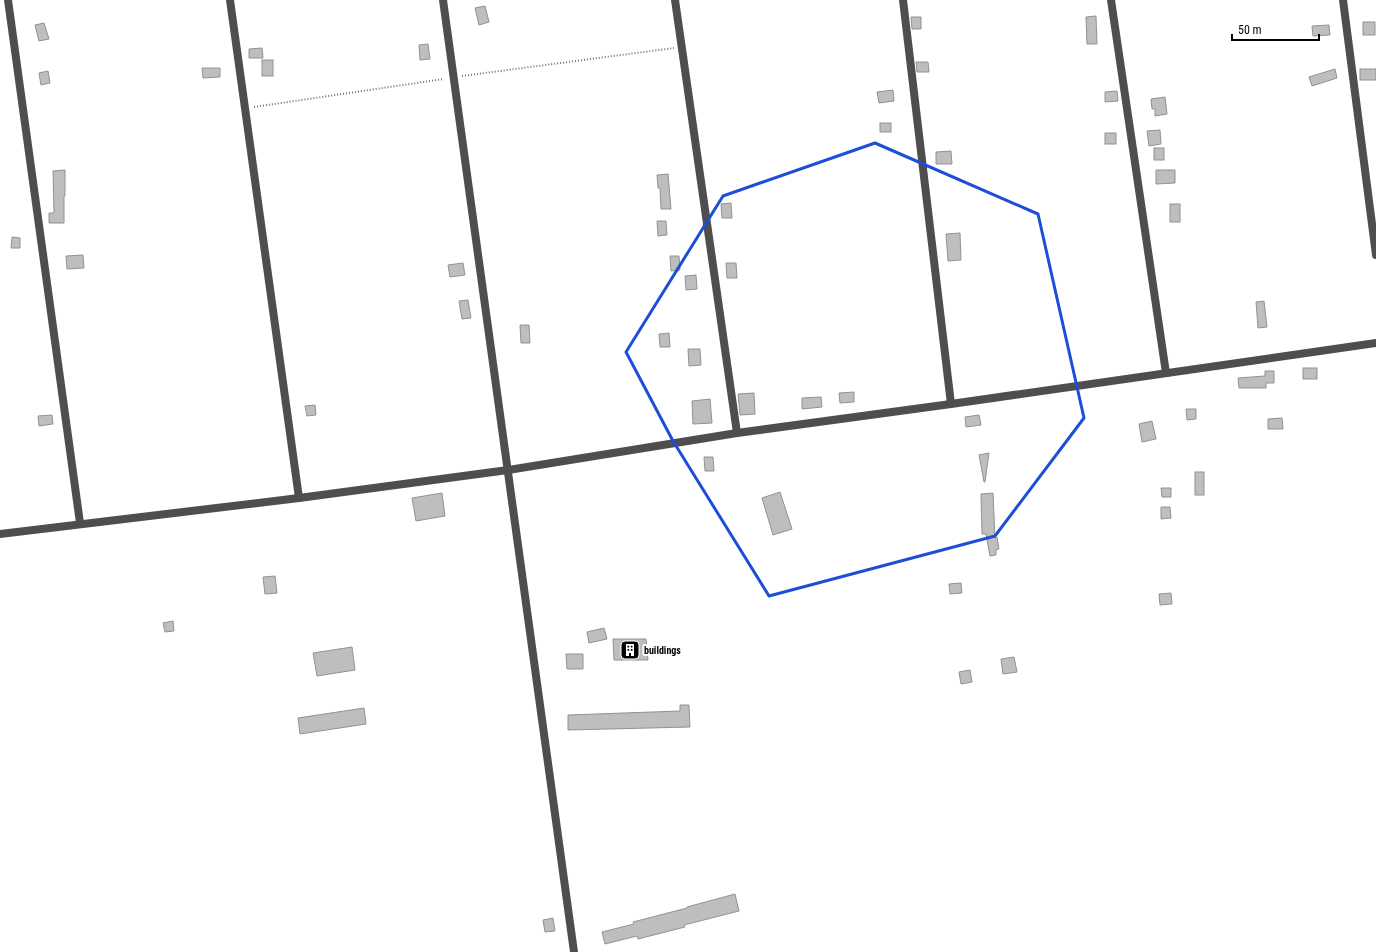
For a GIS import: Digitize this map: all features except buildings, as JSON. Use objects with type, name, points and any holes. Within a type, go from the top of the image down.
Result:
[{"type":"street","points":[[8,0],[80,523]]},
{"type":"street","points":[[230,0],[300,498]]},
{"type":"street","points":[[443,0],[574,952]]},
{"type":"street","points":[[674,0],[737,433]]},
{"type":"street","points":[[903,0],[951,404]]},
{"type":"street","points":[[1111,0],[1166,373]]},
{"type":"street","points":[[1343,0],[1376,255]]},
{"type":"street","points":[[0,534],[80,523],[300,498],[508,470],[737,433],[1376,343]]},
{"type":"highlighted area","points":[[875,143],[1038,214],[1084,418],[995,536],[769,596],[673,441],[626,352],[723,196]]},
{"type":"place","name":"buildings","points":[[630,650]]}]
